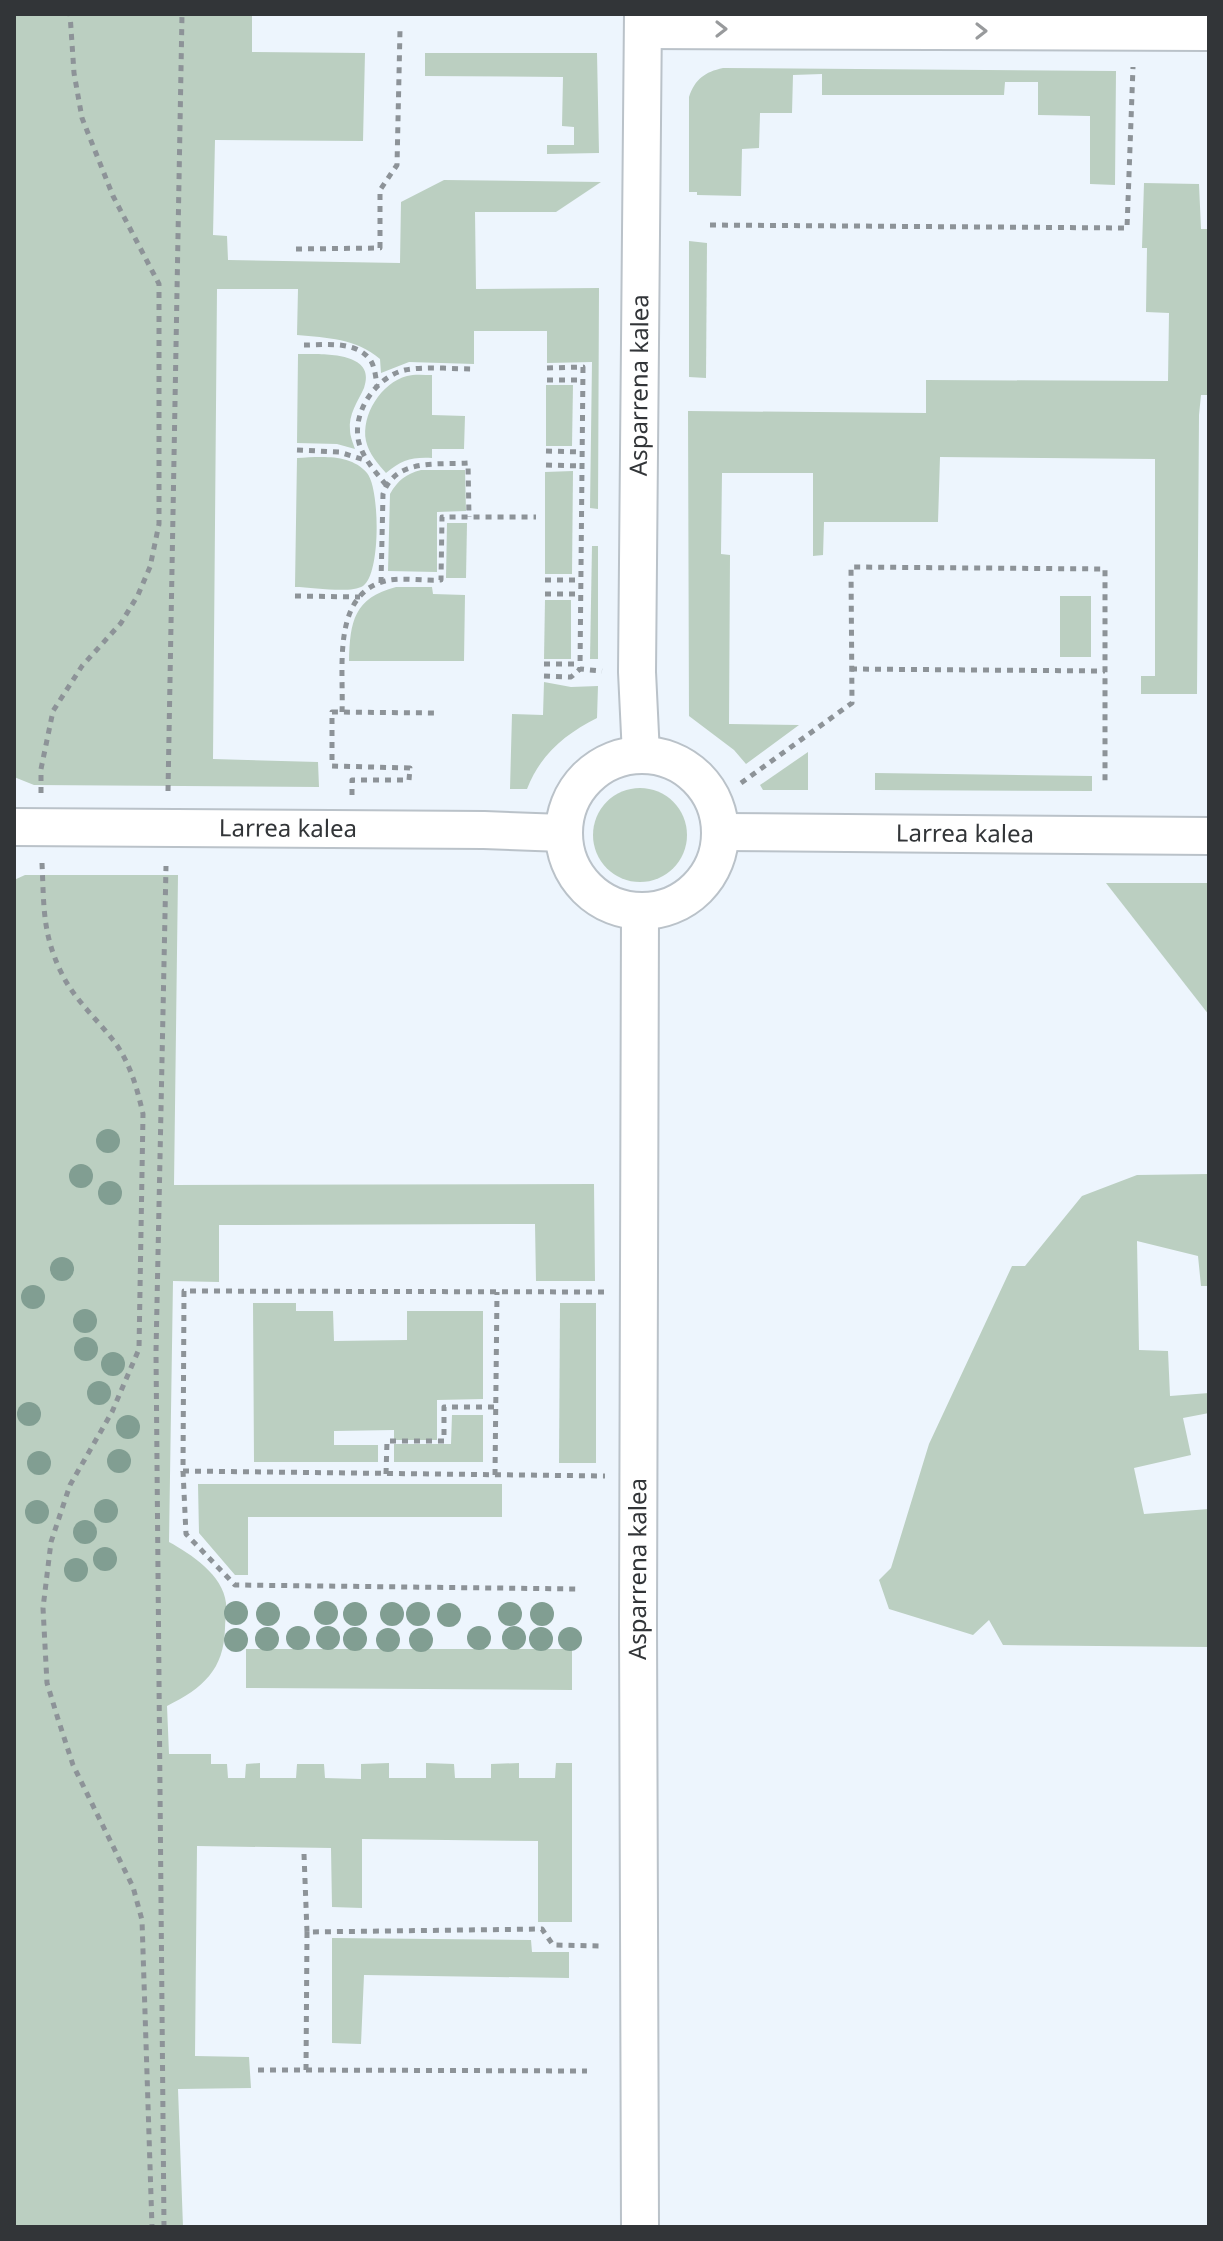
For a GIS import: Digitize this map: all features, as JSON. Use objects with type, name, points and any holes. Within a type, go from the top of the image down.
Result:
[{"type":"street","points":[[643,22],[1209,32]]},
{"type":"street","name":"Asparrena kalea","points":[[641,755],[637,672],[643,22]]},
{"type":"street","points":[[641,755],[665,758],[687,769],[705,786],[717,808],[721,832],[715,863],[698,889],[671,907],[640,912],[616,908],[595,897],[586,888],[567,858],[563,833],[567,809],[578,788],[595,771],[617,759],[641,755]]},
{"type":"street","name":"Larrea kalea","points":[[27,827],[456,829],[563,833]]},
{"type":"street","name":"Larrea kalea","points":[[721,832],[1209,836]]},
{"type":"street","name":"Asparrena kalea","points":[[640,912],[640,2227]]},
{"type":"path","points":[[70,14],[74,73],[82,118],[113,196],[159,284],[159,524],[150,567],[138,595],[121,623],[82,666],[53,711],[27,827],[45,931],[62,973],[128,1065],[143,1114],[139,1349],[112,1412],[70,1485],[51,1542],[43,1608],[47,1683],[58,1719],[73,1765],[133,1887],[142,1920],[152,2227]]},
{"type":"path","points":[[168,800],[182,14]]},
{"type":"path","points":[[296,249],[380,248],[380,190],[397,165],[400,30]]},
{"type":"path","points":[[710,225],[1127,228],[1134,62]]},
{"type":"path","points":[[304,345],[340,345],[358,350],[371,362],[377,386]]},
{"type":"path","points":[[544,676],[571,677],[580,667],[581,594],[583,367],[547,368]]},
{"type":"path","points":[[386,485],[366,460],[358,441],[359,419],[377,386],[405,370],[474,369]]},
{"type":"path","points":[[547,380],[583,380]]},
{"type":"path","points":[[297,450],[339,452],[366,460]]},
{"type":"path","points":[[546,451],[582,452]]},
{"type":"path","points":[[381,583],[383,494],[394,475],[415,465],[468,463],[469,517]]},
{"type":"path","points":[[546,465],[582,466]]},
{"type":"path","points":[[342,712],[345,624],[352,605],[385,581],[441,580],[442,517],[536,517]]},
{"type":"path","points":[[741,783],[852,703],[851,567],[1105,569],[1105,782]]},
{"type":"path","points":[[545,580],[581,580]]},
{"type":"path","points":[[545,594],[581,594]]},
{"type":"path","points":[[295,596],[361,597]]},
{"type":"path","points":[[544,664],[609,672]]},
{"type":"path","points":[[851,669],[1105,671]]},
{"type":"path","points":[[352,796],[352,780],[409,780],[410,768],[332,766],[332,712],[437,713]]},
{"type":"path","points":[[164,2227],[156,1352],[166,866]]},
{"type":"path","points":[[579,1589],[235,1585],[186,1534],[183,1471],[184,1291],[610,1292]]},
{"type":"path","points":[[495,1475],[497,1292]]},
{"type":"path","points":[[386,1474],[387,1441],[444,1441],[444,1407],[496,1407]]},
{"type":"path","points":[[183,1471],[610,1477]]},
{"type":"path","points":[[304,1854],[306,2070]]},
{"type":"path","points":[[307,1932],[542,1929],[553,1945],[608,1946]]},
{"type":"path","points":[[258,2070],[587,2071]]},
{"type":"green space","points":[[14,14],[252,14],[252,52],[365,53],[363,141],[215,140],[213,235],[227,236],[228,260],[400,263],[401,202],[444,180],[601,182],[556,212],[475,212],[476,289],[599,288],[598,509],[590,508],[592,362],[547,363],[547,331],[474,331],[474,364],[409,362],[381,373],[380,359],[361,347],[341,340],[297,335],[298,289],[217,289],[213,759],[318,762],[319,787],[34,785],[14,777]]},
{"type":"green space","points":[[425,53],[597,53],[599,153],[547,154],[547,145],[574,145],[574,127],[562,126],[563,77],[425,76]]},
{"type":"green space","points":[[723,68],[1116,71],[1115,185],[1090,184],[1090,116],[1038,115],[1038,82],[1005,82],[1004,95],[822,95],[822,74],[793,75],[792,113],[760,113],[759,148],[742,149],[741,196],[697,195],[697,192],[689,192],[689,97],[702,77]]},
{"type":"green space","points":[[1144,183],[1199,184],[1201,229],[1209,229],[1209,395],[1201,395],[1199,415],[1197,694],[1141,694],[1141,676],[1155,676],[1155,459],[940,457],[938,522],[824,522],[823,555],[813,556],[813,473],[722,473],[721,554],[730,555],[729,724],[799,725],[746,764],[734,750],[689,716],[688,411],[926,413],[926,380],[1168,381],[1169,313],[1146,312],[1147,248],[1142,248]]},
{"type":"green space","points":[[689,241],[707,243],[706,378],[689,377]]},
{"type":"green space","points":[[298,354],[344,357],[362,367],[366,376],[364,388],[350,419],[350,435],[355,449],[337,444],[297,443]]},
{"type":"green space","points":[[410,375],[432,375],[432,415],[465,416],[464,449],[432,449],[432,458],[407,460],[386,473],[366,441],[370,411],[389,385]]},
{"type":"green space","points":[[546,385],[573,385],[572,446],[546,446]]},
{"type":"green space","points":[[297,458],[343,459],[367,473],[374,495],[377,531],[373,566],[363,586],[341,590],[295,587]]},
{"type":"green space","points":[[421,470],[465,470],[466,511],[437,512],[437,572],[388,571],[390,494],[403,478]]},
{"type":"green space","points":[[573,471],[572,574],[545,574],[545,472]]},
{"type":"green space","points":[[447,523],[467,523],[466,578],[446,578]]},
{"type":"green space","points":[[592,546],[598,546],[598,659],[590,659]]},
{"type":"green space","points":[[396,587],[432,587],[433,594],[465,595],[464,661],[349,661],[351,634],[357,613],[371,598]]},
{"type":"green space","points":[[1060,596],[1091,596],[1091,657],[1060,657]]},
{"type":"green space","points":[[545,600],[571,600],[571,659],[544,659]]},
{"type":"green space","points":[[544,682],[571,687],[598,686],[597,718],[574,731],[546,756],[527,789],[510,789],[512,714],[543,715]]},
{"type":"green space","points":[[808,752],[808,790],[763,790],[760,785]]},
{"type":"green space","points":[[875,773],[1092,776],[1092,791],[875,790]]},
{"type":"green space","points":[[631,788],[649,788],[674,801],[684,817],[687,835],[684,853],[674,869],[649,882],[631,882],[606,869],[593,844],[593,826],[606,801]]},
{"type":"green space","points":[[25,875],[178,875],[174,1185],[594,1184],[595,1281],[536,1281],[535,1224],[219,1225],[219,1282],[173,1281],[169,1542],[196,1559],[219,1583],[226,1609],[224,1643],[216,1666],[201,1684],[167,1706],[169,1754],[211,1754],[211,1764],[227,1764],[228,1778],[245,1778],[246,1764],[260,1763],[260,1778],[296,1778],[297,1764],[324,1764],[325,1778],[361,1779],[361,1764],[389,1763],[389,1778],[426,1778],[426,1763],[454,1764],[455,1778],[491,1778],[491,1764],[519,1763],[519,1778],[555,1778],[556,1763],[572,1763],[572,1922],[538,1922],[538,1841],[362,1839],[362,1908],[332,1907],[331,1848],[197,1846],[195,2056],[249,2057],[251,2088],[178,2089],[183,2227],[14,2227],[14,880]]},
{"type":"green space","points":[[1106,883],[1209,883],[1209,1015]]},
{"type":"green space","points":[[1209,1174],[1209,1286],[1201,1286],[1198,1256],[1137,1241],[1139,1350],[1168,1351],[1170,1396],[1209,1393],[1209,1413],[1183,1418],[1191,1455],[1134,1468],[1144,1514],[1209,1509],[1209,1647],[1003,1645],[989,1620],[973,1635],[889,1609],[879,1580],[891,1568],[929,1444],[1012,1266],[1025,1266],[1082,1196],[1137,1175]]},
{"type":"green space","points":[[253,1303],[296,1303],[296,1311],[333,1311],[334,1341],[407,1340],[407,1311],[483,1311],[483,1399],[437,1400],[437,1440],[394,1440],[394,1430],[334,1431],[334,1445],[378,1445],[378,1462],[254,1462]]},
{"type":"green space","points":[[560,1303],[596,1303],[596,1463],[559,1463]]},
{"type":"green space","points":[[452,1415],[483,1415],[483,1462],[394,1462],[394,1444],[451,1444]]},
{"type":"green space","points":[[198,1484],[502,1484],[502,1517],[248,1517],[248,1575],[235,1575],[199,1533]]},
{"type":"green space","points":[[246,1649],[572,1649],[572,1690],[246,1688]]},
{"type":"green space","points":[[332,1938],[531,1940],[532,1952],[569,1952],[569,1978],[364,1975],[361,2044],[332,2043]]}]
